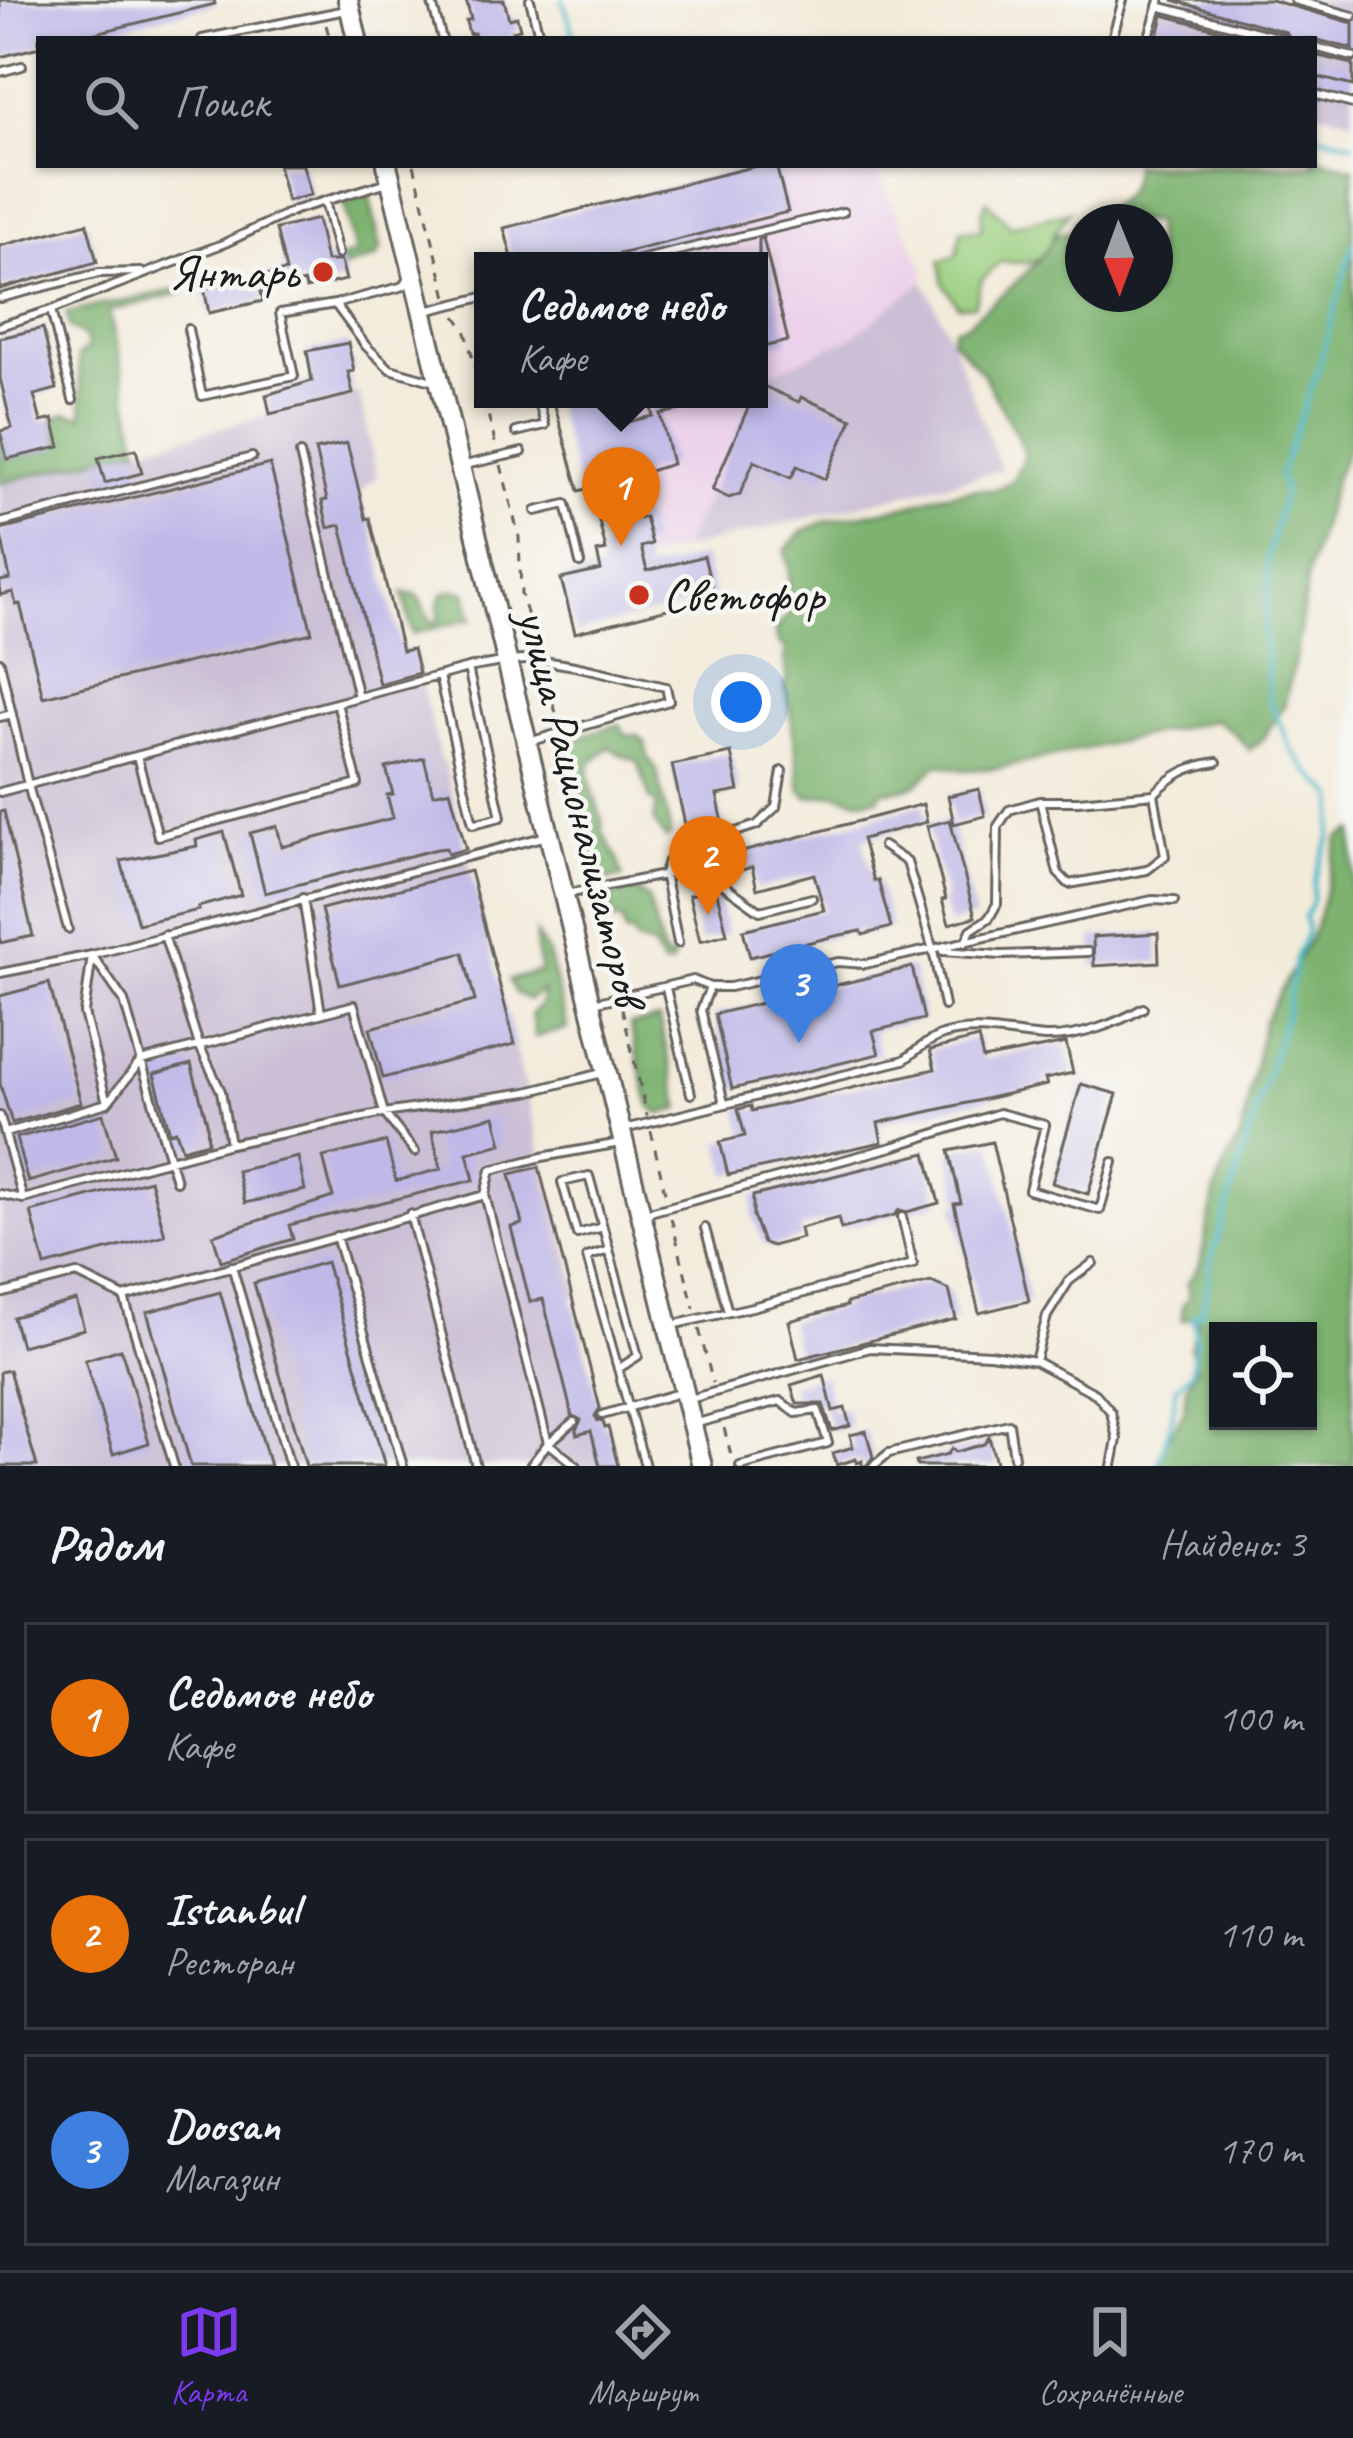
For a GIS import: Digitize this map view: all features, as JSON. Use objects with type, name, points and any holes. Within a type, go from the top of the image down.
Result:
[{"type":"main road","points":[[349,5],[356,36]]},
{"type":"main road","name":"улица Рационализаторов","points":[[388,169],[702,1466]]},
{"type":"lane","points":[[530,0],[539,36]]},
{"type":"lane","points":[[1113,36],[1123,0]]},
{"type":"lane","points":[[1294,0],[1319,3],[1353,16]]},
{"type":"lane","points":[[432,3],[441,36]]},
{"type":"lane","points":[[1150,33],[1159,3],[1274,36]]},
{"type":"lane","points":[[215,36],[349,5]]},
{"type":"lane","points":[[1317,48],[1353,57]]},
{"type":"lane","points":[[0,72],[22,66]]},
{"type":"lane","points":[[1317,95],[1353,104]]},
{"type":"lane","points":[[0,326],[225,243],[388,169]]},
{"type":"lane","points":[[325,201],[338,254]]},
{"type":"lane","points":[[673,252],[843,212]]},
{"type":"lane","points":[[188,329],[202,396],[294,376],[280,313],[404,286],[413,271]]},
{"type":"lane","points":[[0,298],[99,273],[144,272]]},
{"type":"lane","points":[[423,312],[474,299]]},
{"type":"lane","points":[[335,304],[366,346],[391,369],[440,383]]},
{"type":"lane","points":[[51,310],[74,400]]},
{"type":"lane","points":[[516,432],[544,424],[540,408]]},
{"type":"lane","points":[[461,466],[521,452]]},
{"type":"lane","points":[[301,454],[358,698]]},
{"type":"lane","points":[[0,523],[252,457]]},
{"type":"lane","points":[[536,511],[566,504],[580,563]]},
{"type":"lane","points":[[0,792],[468,668],[528,660],[666,688],[668,701],[526,743]]},
{"type":"lane","points":[[0,662],[68,929]]},
{"type":"lane","points":[[439,676],[473,824],[501,817],[468,668]]},
{"type":"lane","points":[[137,756],[158,836],[358,784],[337,703]]},
{"type":"lane","points":[[0,717],[12,714]]},
{"type":"lane","points":[[965,943],[971,930],[989,918],[997,904],[998,826],[1009,810],[1040,801],[1154,794],[1190,766],[1217,762]]},
{"type":"lane","points":[[678,943],[664,873],[668,861],[698,844],[757,825],[776,807],[782,771]]},
{"type":"lane","points":[[1040,801],[1058,874],[1069,884],[1147,870],[1165,856],[1154,794]]},
{"type":"lane","points":[[0,973],[92,955],[548,836]]},
{"type":"lane","points":[[883,846],[908,862],[944,1006]]},
{"type":"lane","points":[[563,895],[700,868],[760,911],[812,898]]},
{"type":"lane","points":[[303,898],[321,1013]]},
{"type":"lane","points":[[590,1004],[693,980],[710,987],[730,987],[838,962],[865,964],[1152,900],[1174,901]]},
{"type":"lane","points":[[164,935],[199,1045],[221,1091],[230,1144]]},
{"type":"lane","points":[[933,950],[1001,955],[1088,952]]},
{"type":"lane","points":[[92,955],[124,1001],[176,1181]]},
{"type":"lane","points":[[92,955],[84,1013],[107,1103]]},
{"type":"lane","points":[[710,987],[701,1010],[724,1102]]},
{"type":"lane","points":[[666,988],[691,1094]]},
{"type":"lane","points":[[5,1132],[107,1103],[141,1061],[354,1005],[384,1114],[415,1152]]},
{"type":"lane","points":[[578,1466],[548,1442],[485,1195],[491,1170],[622,1136],[649,1123],[724,1102],[904,1060],[943,1035],[974,1030],[1065,1035],[1143,1008]]},
{"type":"lane","points":[[0,1194],[23,1199],[230,1144],[527,1092],[606,1072]]},
{"type":"lane","points":[[642,1214],[999,1113],[1045,1125],[1029,1190],[1100,1210],[1113,1162]]},
{"type":"lane","points":[[0,1115],[23,1199]]},
{"type":"lane","points":[[603,1227],[577,1234],[562,1182],[589,1176],[603,1227],[609,1250],[638,1356],[617,1369]]},
{"type":"lane","points":[[0,1294],[76,1274],[124,1298],[485,1195]]},
{"type":"lane","points":[[410,1214],[476,1466]]},
{"type":"lane","points":[[668,1326],[913,1264],[902,1217]]},
{"type":"lane","points":[[705,1228],[728,1312]]},
{"type":"lane","points":[[336,1236],[403,1466]]},
{"type":"lane","points":[[609,1250],[587,1257],[645,1466]]},
{"type":"lane","points":[[1035,1361],[1047,1316],[1069,1281],[1093,1263]]},
{"type":"lane","points":[[232,1266],[290,1466]]},
{"type":"lane","points":[[124,1298],[174,1466]]},
{"type":"lane","points":[[602,1415],[715,1391],[870,1348],[990,1354],[1035,1361],[1096,1394],[1111,1412],[1117,1439],[1112,1466]]},
{"type":"lane","points":[[692,1424],[779,1401],[796,1413],[818,1410],[828,1443],[737,1466]]},
{"type":"lane","points":[[530,1466],[548,1442],[574,1422]]},
{"type":"lane","points":[[873,1466],[889,1453],[1009,1424],[1014,1456]]},
{"type":"path","points":[[415,168],[448,306],[465,329],[474,364]]},
{"type":"path","points":[[486,408],[519,537],[521,594],[562,733],[668,1207],[715,1391]]},
{"type":"path","points":[[721,1417],[737,1466]]},
{"type":"shaded area","points":[[1153,0],[1353,0],[1353,120],[1317,111],[1317,36],[1143,36]]},
{"type":"shaded area","points":[[748,168],[875,168],[925,271],[924,281],[851,338],[768,377],[768,252],[511,252],[504,228]]},
{"type":"shaded area","points":[[924,281],[1001,470],[684,549],[748,408],[768,408],[768,374],[851,338]]},
{"type":"shaded area","points":[[359,393],[377,477],[359,492],[402,651],[413,649],[444,762],[580,1294],[572,1298],[618,1466],[0,1466],[0,483]]},
{"type":"shaded area","points":[[567,408],[748,408],[684,549],[611,568],[591,489],[579,491],[565,438]]},
{"type":"green space","points":[[1317,157],[1353,168],[1353,436],[1309,568],[1284,706],[1250,750],[1215,720],[1000,768],[964,770],[937,764],[913,785],[882,791],[879,798],[808,797],[801,790],[784,686],[788,680],[786,649],[775,631],[788,615],[785,550],[803,531],[826,521],[974,489],[995,490],[1013,480],[1023,447],[983,374],[952,339],[954,328],[967,324],[1016,282],[1057,233],[1065,232],[1065,312],[1173,312],[1173,204],[1112,204],[1128,188],[1133,168],[1317,168]]},
{"type":"green space","points":[[369,195],[381,248],[378,257],[343,268],[340,258],[355,254],[343,201]]},
{"type":"green space","points":[[987,201],[1011,226],[1065,212],[1065,218],[1046,256],[1028,263],[1000,262],[982,280],[974,305],[958,306],[943,282],[940,261],[957,255],[961,230],[981,230]]},
{"type":"green space","points":[[174,290],[185,292],[109,311],[139,448],[0,483],[0,435],[8,459],[59,447],[53,419],[66,413],[83,416],[78,355],[88,349],[84,336],[70,328],[66,313]]},
{"type":"green space","points":[[466,592],[472,619],[412,634],[403,593],[417,595],[432,622],[440,620],[438,605],[443,593]]},
{"type":"green space","points":[[620,724],[626,736],[637,735],[645,742],[657,771],[671,835],[666,839],[653,820],[657,804],[650,799],[638,761],[609,747],[590,764],[589,779],[602,831],[623,877],[602,882],[570,739]]},
{"type":"green space","points":[[1353,831],[1353,1466],[1157,1466],[1184,1411],[1196,1368],[1190,1347],[1199,1321],[1182,1320],[1182,1307],[1189,1296],[1187,1284],[1200,1264],[1215,1190],[1241,1137],[1263,1023],[1315,928],[1339,838]]},
{"type":"green space","points":[[629,890],[648,899],[664,957],[675,956],[671,965],[662,965],[653,947],[636,942],[632,933],[626,934],[622,921],[612,919],[610,896]]},
{"type":"green space","points":[[536,934],[548,955],[568,1029],[535,1037],[531,1014],[541,1004],[542,990],[529,1000],[515,993],[509,980],[541,971]]},
{"type":"green space","points":[[659,1019],[681,1109],[660,1114],[651,1108],[630,1025]]},
{"type":"building","points":[[0,0],[214,0],[215,4],[84,36],[36,36],[36,48],[0,57]]},
{"type":"building","points":[[466,0],[504,0],[509,19],[517,17],[520,29],[512,31],[513,36],[475,36],[469,34],[466,21],[471,19]]},
{"type":"building","points":[[1172,0],[1271,0],[1353,23],[1353,49],[1317,36],[1289,36]]},
{"type":"building","points":[[1163,15],[1243,36],[1158,36]]},
{"type":"building","points":[[1317,56],[1353,64],[1353,86],[1317,77]]},
{"type":"building","points":[[279,168],[304,168],[311,195],[287,201]]},
{"type":"building","points":[[748,168],[777,168],[788,212],[628,252],[511,252],[504,228]]},
{"type":"building","points":[[317,219],[326,261],[341,261],[346,280],[306,289],[304,282],[261,292],[263,301],[209,313],[204,288],[286,271],[276,229]]},
{"type":"building","points":[[87,223],[97,262],[0,289],[0,246]]},
{"type":"building","points":[[768,259],[788,341],[768,346]]},
{"type":"building","points":[[43,328],[57,389],[34,395],[41,422],[53,419],[60,447],[7,459],[0,431],[12,428],[0,378],[0,338]]},
{"type":"building","points":[[348,343],[353,394],[270,414],[266,395],[312,381],[307,351]]},
{"type":"building","points":[[768,388],[852,419],[825,479],[797,466],[791,478],[754,461],[740,494],[729,498],[712,490],[748,408],[768,408]]},
{"type":"building","points":[[556,408],[624,408],[628,422],[653,416],[651,408],[678,408],[660,414],[672,464],[624,479],[634,519],[645,517],[652,544],[641,547],[647,571],[704,556],[714,597],[575,633],[561,579],[601,570],[597,552],[606,550],[591,488],[579,491]]},
{"type":"building","points":[[347,443],[402,651],[413,649],[419,673],[379,684],[341,525],[328,528],[322,501],[327,500],[315,450]]},
{"type":"building","points":[[136,449],[142,473],[105,483],[98,458]]},
{"type":"building","points":[[270,464],[312,633],[43,697],[20,604],[16,605],[13,592],[0,595],[0,581],[10,579],[0,530]]},
{"type":"building","points":[[731,753],[739,791],[717,795],[724,828],[688,838],[672,765]]},
{"type":"building","points":[[424,758],[433,794],[450,790],[466,849],[448,854],[446,848],[437,849],[265,893],[250,833],[277,826],[282,847],[393,818],[386,768]]},
{"type":"building","points":[[979,789],[985,816],[954,824],[948,796]]},
{"type":"building","points":[[923,804],[927,822],[862,839],[891,927],[750,957],[743,930],[824,910],[814,874],[757,889],[752,867],[732,873],[727,856]]},
{"type":"building","points":[[4,811],[33,936],[0,943],[0,812]]},
{"type":"building","points":[[950,820],[975,917],[949,924],[927,826]]},
{"type":"building","points":[[224,832],[241,895],[138,924],[121,861],[197,846],[196,840]]},
{"type":"building","points":[[470,871],[515,1044],[383,1078],[370,1028],[475,1001],[463,953],[340,985],[321,909]]},
{"type":"building","points":[[716,889],[727,934],[700,941],[689,895]]},
{"type":"building","points":[[1158,933],[1159,962],[1094,966],[1093,937]]},
{"type":"building","points":[[912,967],[924,1019],[873,1031],[879,1054],[732,1089],[715,1014]]},
{"type":"building","points":[[49,983],[81,1103],[12,1123],[0,1084],[0,996]]},
{"type":"building","points":[[978,1038],[983,1059],[1066,1043],[1073,1073],[1045,1079],[1047,1085],[878,1123],[882,1142],[728,1175],[720,1142],[745,1136],[738,1109],[751,1106],[752,1111],[935,1069],[930,1050]]},
{"type":"building","points":[[191,1064],[208,1142],[182,1149],[176,1131],[170,1133],[154,1074]]},
{"type":"building","points":[[1081,1084],[1117,1094],[1088,1194],[1052,1183]]},
{"type":"building","points":[[103,1114],[116,1157],[28,1182],[16,1138]]},
{"type":"building","points":[[495,1116],[502,1144],[467,1153],[474,1180],[289,1225],[293,1239],[221,1261],[213,1235],[333,1197],[323,1157],[386,1142],[396,1181],[441,1169],[432,1131]]},
{"type":"building","points":[[992,1142],[1029,1301],[979,1313],[954,1204],[961,1203],[949,1151]]},
{"type":"building","points":[[926,1153],[939,1203],[841,1229],[838,1218],[800,1228],[802,1238],[772,1246],[763,1243],[753,1216],[753,1196]]},
{"type":"building","points":[[298,1157],[305,1190],[245,1203],[237,1171]]},
{"type":"building","points":[[539,1167],[600,1408],[595,1416],[608,1427],[618,1466],[600,1466],[591,1431],[577,1435],[581,1420],[572,1415],[543,1299],[530,1302],[511,1227],[522,1224],[510,1174]]},
{"type":"building","points":[[150,1180],[165,1235],[45,1266],[31,1212]]},
{"type":"building","points":[[326,1262],[385,1466],[306,1466],[254,1283]]},
{"type":"building","points":[[931,1282],[949,1290],[956,1319],[798,1359],[789,1321]]},
{"type":"building","points":[[220,1292],[270,1466],[191,1466],[147,1312]]},
{"type":"building","points":[[76,1300],[84,1329],[21,1346],[13,1317]]},
{"type":"building","points":[[121,1349],[149,1443],[113,1454],[85,1360]]},
{"type":"building","points":[[9,1370],[37,1466],[0,1466],[0,1372]]},
{"type":"building","points":[[824,1375],[833,1411],[845,1408],[850,1426],[832,1431],[823,1404],[797,1404],[791,1385]]},
{"type":"building","points":[[866,1431],[873,1457],[866,1466],[856,1459],[837,1465],[833,1453],[853,1447],[850,1435]]},
{"type":"building","points":[[989,1437],[997,1466],[917,1466],[916,1462],[948,1454],[952,1448],[956,1452],[984,1444]]},
{"type":"waterway","points":[[563,0],[574,36]]},
{"type":"waterway","points":[[1317,135],[1353,143]]},
{"type":"waterway","points":[[1158,1466],[1177,1386],[1191,1373],[1196,1340],[1193,1316],[1202,1313],[1212,1257],[1286,1013],[1296,958],[1307,931],[1305,917],[1330,839],[1336,803],[1291,749],[1269,699],[1264,633],[1267,561],[1284,490],[1279,476],[1319,366],[1353,244]]},
{"type":"place","name":"Янтарь","points":[[323,272]]},
{"type":"place","name":"Седьмое небо","points":[[621,546]]},
{"type":"place","name":"Светофор","points":[[639,595]]},
{"type":"place","name":"Istanbul","points":[[708,915]]},
{"type":"place","name":"Doosan","points":[[799,1043]]}]
